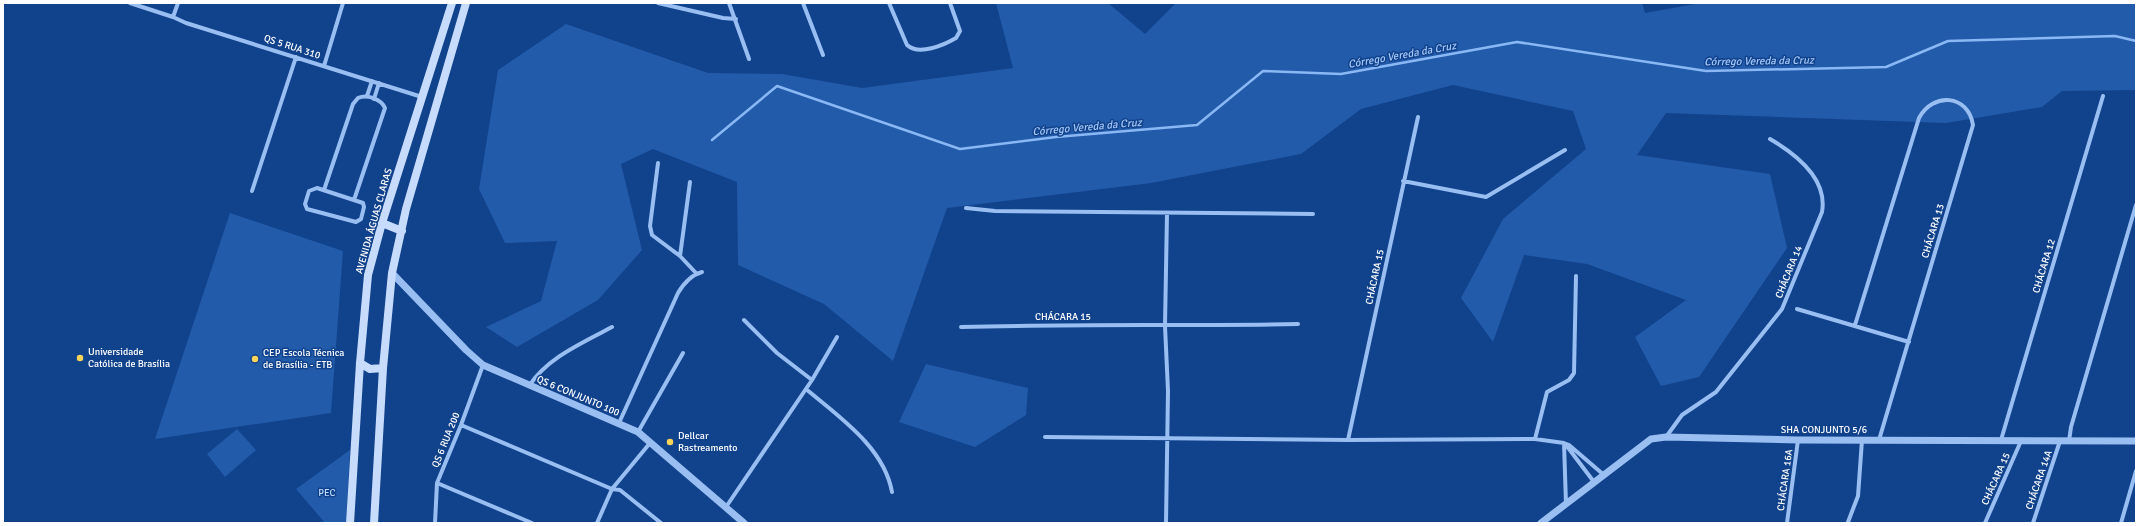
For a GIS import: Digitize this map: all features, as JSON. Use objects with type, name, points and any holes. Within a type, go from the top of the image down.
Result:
[{"type":"main road","name":"AVENIDA ÁGUAS CLARAS","points":[[350,523],[360,363],[366,292],[371,263],[452,3]]},
{"type":"main road","points":[[374,523],[383,368],[392,273],[406,209],[466,3]]},
{"type":"main road","points":[[382,224],[402,231]]},
{"type":"main road","points":[[360,363],[370,369],[383,368]]},
{"type":"street","name":"QS 5 RUA 310","points":[[130,3],[422,96]]},
{"type":"street","points":[[172,17],[178,3]]},
{"type":"street","points":[[324,66],[343,3]]},
{"type":"street","points":[[658,3],[723,18],[736,19]]},
{"type":"street","points":[[729,3],[736,19],[749,59]]},
{"type":"street","points":[[803,3],[823,55]]},
{"type":"street","points":[[889,3],[907,45],[917,49],[938,46],[956,38],[960,31],[950,3]]},
{"type":"street","points":[[252,190],[296,57]]},
{"type":"street","points":[[367,96],[372,81]]},
{"type":"street","points":[[374,99],[379,83]]},
{"type":"street","points":[[324,190],[353,104],[358,98],[367,96],[384,105],[385,108],[354,200]]},
{"type":"street","name":"CHÁCARA 12","points":[[2001,440],[2103,96]]},
{"type":"street","name":"CHÁCARA 13","points":[[1855,325],[1915,130],[1923,110],[1934,102],[1944,99],[1956,102],[1965,107],[1971,115],[1973,125],[1879,440]]},
{"type":"street","name":"CHÁCARA 15","points":[[1348,440],[1418,117]]},
{"type":"street","name":"CHÁCARA 14","points":[[1666,437],[1682,415],[1716,392],[1782,309],[1822,212],[1823,200],[1813,175],[1791,152],[1770,139]]},
{"type":"street","points":[[1404,181],[1486,197],[1565,150]]},
{"type":"street","points":[[658,163],[650,226],[652,235],[680,256],[696,274]]},
{"type":"street","points":[[680,256],[690,182]]},
{"type":"street","points":[[310,189],[324,190],[363,203],[364,207],[361,219],[356,222],[306,208],[304,204],[310,189]]},
{"type":"street","points":[[2069,441],[2071,427],[2136,205]]},
{"type":"street","points":[[966,208],[995,212],[1313,214]]},
{"type":"street","points":[[1166,523],[1166,438],[1168,391],[1165,326],[1167,214]]},
{"type":"street","points":[[618,423],[676,297],[684,283],[696,274],[702,272]]},
{"type":"street","name":"QS 6 CONJUNTO 100","points":[[392,273],[466,350],[483,365],[638,432],[744,523]]},
{"type":"street","points":[[1535,439],[1547,392],[1569,380],[1574,373],[1576,276]]},
{"type":"street","points":[[391,287],[406,287]]},
{"type":"street","points":[[1797,309],[1909,342]]},
{"type":"street","points":[[744,320],[777,353],[812,380]]},
{"type":"street","name":"CHÁCARA 15","points":[[961,327],[1057,324],[1165,326],[1298,324]]},
{"type":"street","points":[[529,386],[535,378],[558,357],[612,327]]},
{"type":"street","points":[[726,507],[812,380],[837,337]]},
{"type":"street","points":[[638,432],[683,353]]},
{"type":"street","name":"QS 6 RUA 200","points":[[435,523],[437,483],[461,425],[483,365]]},
{"type":"street","points":[[806,389],[850,426],[869,446],[885,468],[892,492]]},
{"type":"street","points":[[461,425],[612,489],[620,490],[661,523]]},
{"type":"street","points":[[1045,437],[1348,440],[1535,439],[1564,443],[1574,448],[1604,475]]},
{"type":"street","name":"SHA CONJUNTO 5/6","points":[[1541,523],[1651,439],[1666,437],[1798,440],[2136,441]]},
{"type":"street","name":"CHÁCARA 16A","points":[[1787,523],[1798,440]]},
{"type":"street","points":[[1848,522],[1858,496],[1862,440]]},
{"type":"street","name":"CHÁCARA 15","points":[[1986,523],[2021,441]]},
{"type":"street","name":"CHÁCARA 14A","points":[[2033,523],[2060,441]]},
{"type":"street","points":[[597,523],[612,489],[650,443]]},
{"type":"street","points":[[1564,443],[1594,482]]},
{"type":"street","points":[[1564,443],[1566,504]]},
{"type":"street","points":[[2121,523],[2136,471]]},
{"type":"street","points":[[437,483],[532,523]]},
{"type":"green space","points":[[996,3],[1108,3],[1145,34],[1176,3],[1642,3],[1645,13],[1701,3],[2136,3],[2136,90],[2062,91],[2042,107],[1946,123],[1666,113],[1637,155],[1770,174],[1787,248],[1699,377],[1661,386],[1635,337],[1686,300],[1587,264],[1524,255],[1493,342],[1461,298],[1503,219],[1586,149],[1573,111],[1453,85],[1361,109],[1301,154],[1151,183],[947,208],[893,361],[824,304],[738,265],[737,182],[653,149],[621,164],[642,250],[598,300],[517,347],[486,327],[541,301],[557,241],[505,243],[479,189],[498,70],[566,24],[708,73],[782,74],[862,88],[1013,68]]},
{"type":"green space","points":[[230,213],[343,251],[331,413],[155,439]]},
{"type":"green space","points":[[926,364],[1028,388],[1026,415],[975,447],[899,422]]},
{"type":"green space","points":[[237,429],[256,450],[225,477],[207,454]]},
{"type":"green space","name":"PEC","points":[[350,450],[346,523],[325,523],[296,489]]},
{"type":"waterway","name":"Córrego Vereda da Cruz","points":[[712,140],[777,86],[960,149],[1056,137],[1197,125],[1263,71],[1341,74],[1517,42],[1706,71],[1886,67],[1948,41],[2115,36],[2136,41]]},
{"type":"place","name":"Universidade Católica de Brasília","points":[[80,358]]},
{"type":"place","name":"CEP Escola Técnica de Brasília - ETB","points":[[255,359]]},
{"type":"place","name":"Dellcar Rastreamento","points":[[670,442]]}]
